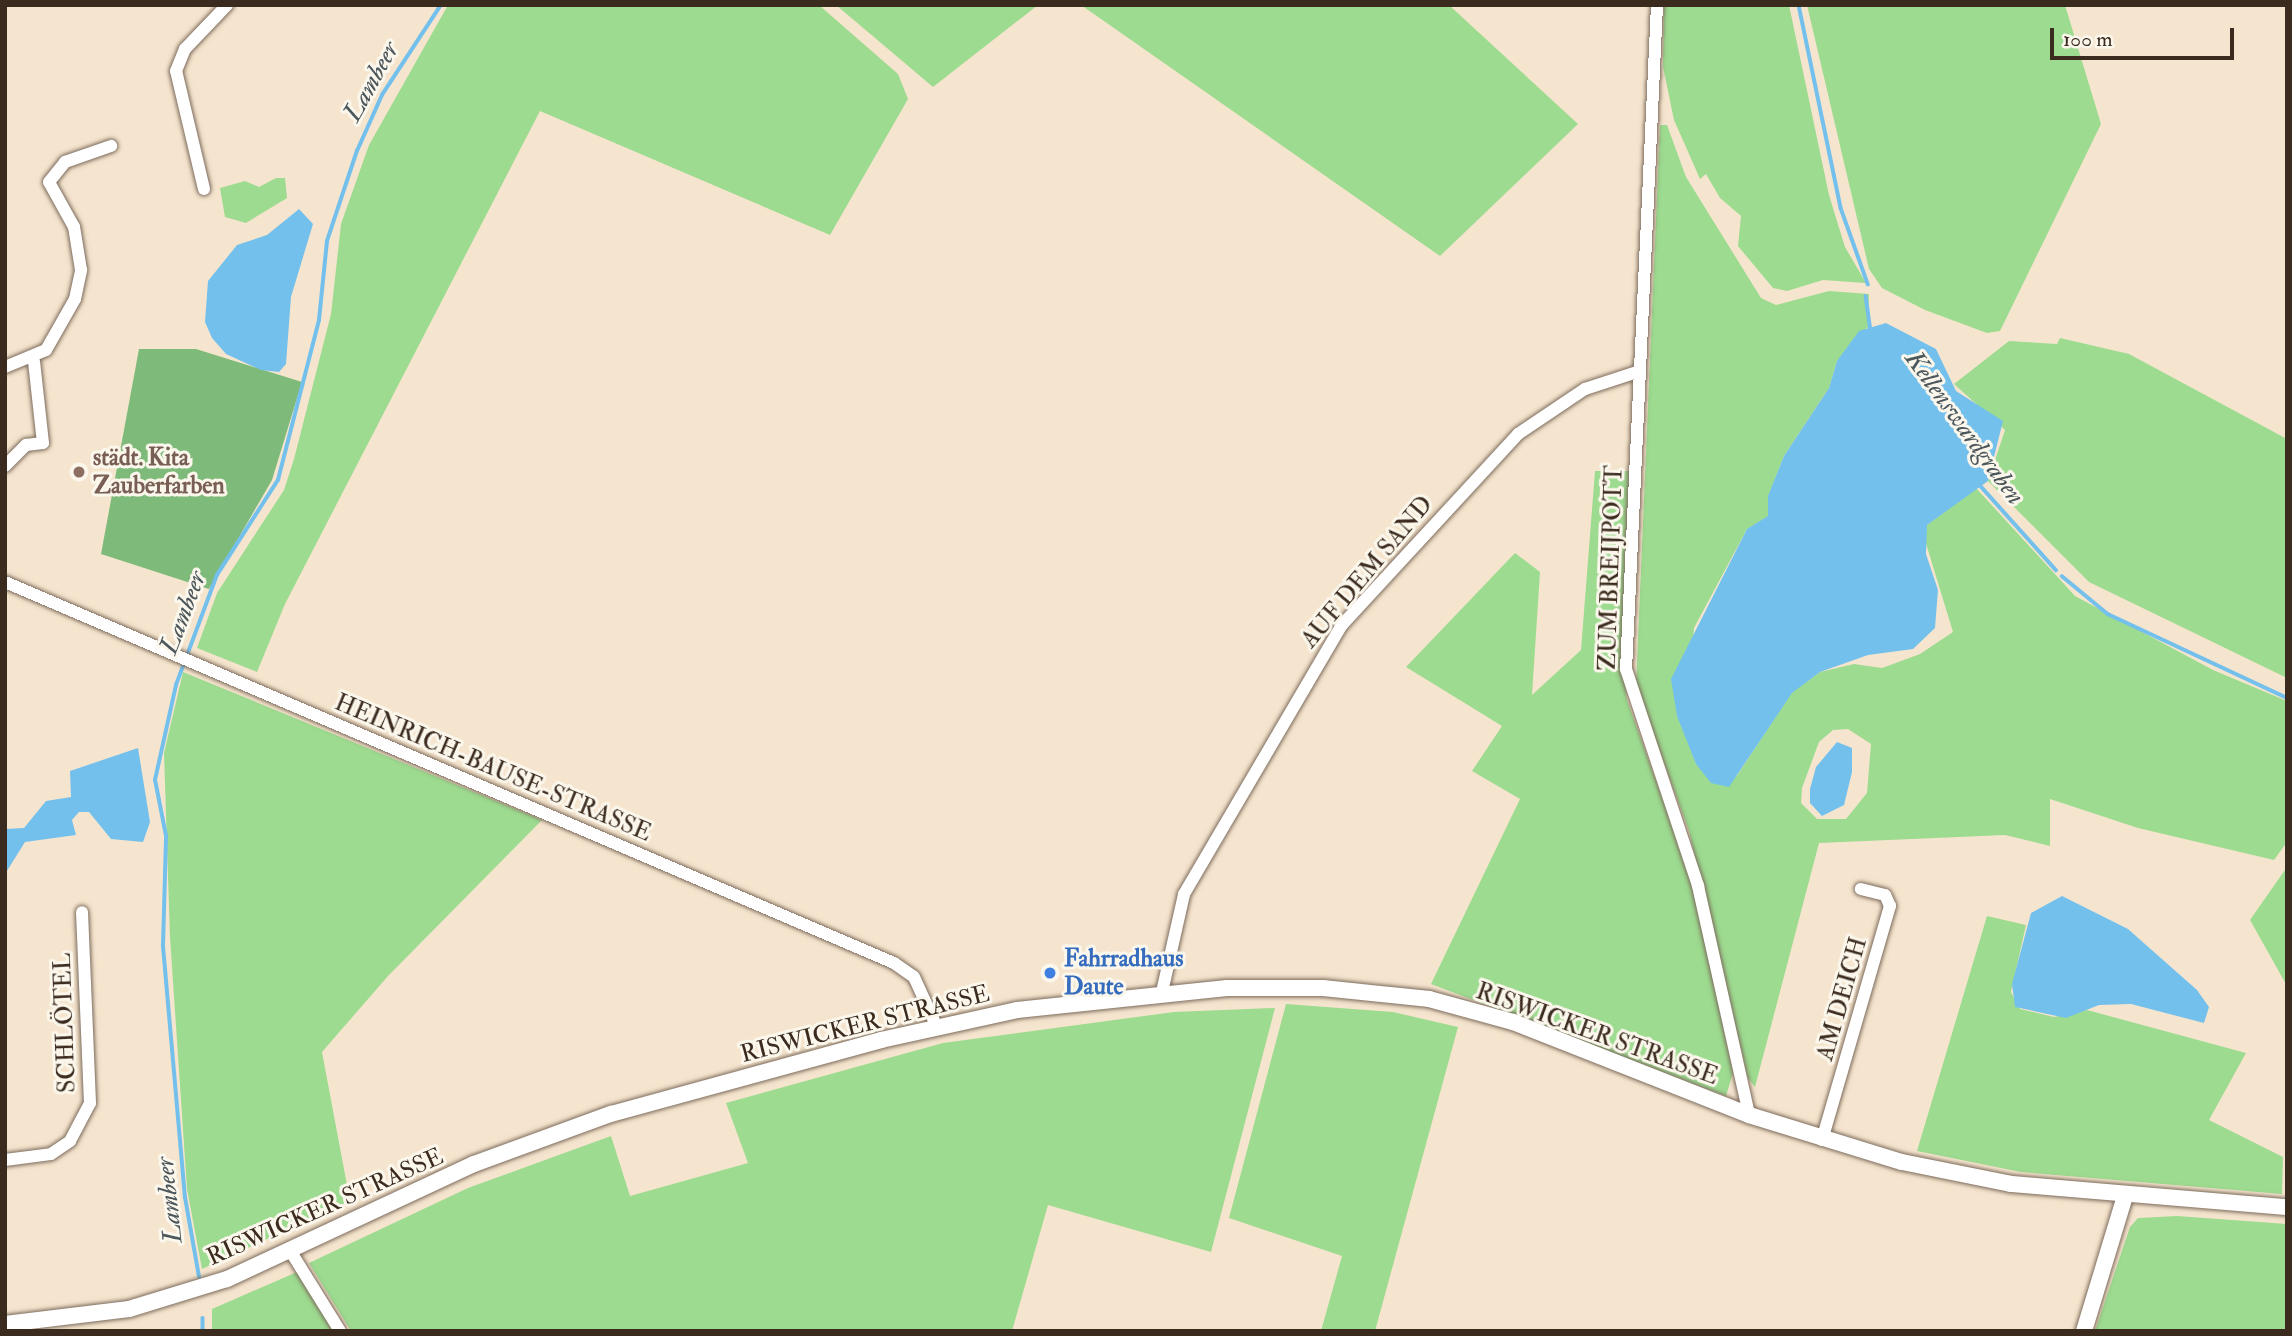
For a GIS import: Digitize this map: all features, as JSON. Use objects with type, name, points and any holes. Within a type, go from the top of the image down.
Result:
[{"type":"street","points":[[204,189],[176,71],[185,49],[227,5]]},
{"type":"street","name":"ZUM BREIJPOTT","points":[[1657,5],[1626,669],[1698,886],[1749,1115]]},
{"type":"street","points":[[5,368],[34,360],[69,316],[81,270],[74,227],[49,182],[65,162],[111,146]]},
{"type":"street","points":[[5,466],[26,445],[43,443],[34,360]]},
{"type":"street","name":"AUF DEM SAND","points":[[1163,992],[1184,894],[1341,626],[1518,434],[1584,389],[1640,371]]},
{"type":"street","name":"HEINRICH-BAUSE-STRASSE","points":[[5,582],[894,963],[914,977],[936,1025]]},
{"type":"street","name":"AM DEICH","points":[[1822,1140],[1890,906],[1885,895],[1861,889]]},
{"type":"street","name":"SCHLÖTEL","points":[[5,1160],[51,1154],[70,1141],[90,1104],[82,912]]},
{"type":"street","name":"RISWICKER STRASSE","points":[[5,1324],[129,1309],[227,1279],[291,1252],[474,1164],[611,1114],[936,1025],[1163,992],[1323,988],[1429,999],[1513,1023],[1749,1115],[1822,1140],[2011,1184],[2125,1196],[2287,1207]]},
{"type":"street","points":[[2084,1331],[2125,1196]]},
{"type":"street","points":[[291,1252],[340,1331]]},
{"type":"green space","points":[[448,5],[819,5],[898,74],[908,99],[830,235],[540,111],[285,604],[257,672],[197,648],[217,593],[284,490],[331,314],[341,224],[369,145]]},
{"type":"green space","points":[[836,5],[1038,5],[933,87]]},
{"type":"green space","points":[[1081,5],[1449,5],[1578,124],[1440,256]]},
{"type":"green space","points":[[1664,5],[1789,5],[1829,195],[1845,247],[1866,283],[1823,280],[1787,291],[1773,288],[1738,246],[1741,216],[1720,198],[1706,174],[1700,179],[1674,120],[1663,67]]},
{"type":"green space","points":[[1807,5],[2065,5],[2101,124],[2000,331],[1987,333],[1925,310],[1882,288],[1869,269]]},
{"type":"green space","points":[[1660,125],[1667,125],[1686,177],[1761,298],[1776,305],[1829,291],[1869,294],[1868,327],[1837,361],[1829,388],[1784,456],[1768,497],[1769,516],[1747,529],[1694,628],[1686,732],[1696,764],[1736,777],[1792,692],[1820,672],[1854,664],[1882,668],[1920,654],[1953,632],[1924,537],[1927,525],[1976,488],[2075,596],[2213,670],[2287,701],[2287,842],[2274,860],[2138,828],[2050,799],[2050,846],[2005,835],[1819,843],[1755,1087],[1748,1078],[1689,831],[1636,686]],"holes":[[[1848,729],[1871,744],[1867,793],[1846,819],[1817,819],[1801,803],[1802,788],[1819,742],[1833,730]]]},
{"type":"green space","points":[[276,178],[285,178],[287,198],[246,223],[225,217],[220,188],[245,181],[259,187]]},
{"type":"green space","points":[[2060,338],[2129,354],[2287,439],[2287,678],[2089,582],[1988,481],[2005,430],[1954,384],[2009,341],[2057,344]]},
{"type":"green space","points":[[139,349],[196,349],[302,382],[272,480],[209,589],[101,554]]},
{"type":"green space","points":[[1595,471],[1631,471],[1622,661],[1627,700],[1693,884],[1733,1073],[1726,1096],[1431,984],[1520,799],[1472,771],[1502,726],[1406,667],[1515,553],[1540,572],[1532,695],[1581,650]]},
{"type":"green space","points":[[183,672],[542,820],[388,976],[322,1052],[350,1201],[202,1269],[187,1189],[170,937],[164,753]]},
{"type":"green space","points":[[2287,867],[2287,986],[2250,920]]},
{"type":"green space","points":[[1987,916],[2026,925],[2011,992],[2020,1009],[2054,1017],[2087,1010],[2246,1053],[2209,1120],[2283,1157],[2282,1194],[2021,1172],[1917,1151]]},
{"type":"green space","points":[[1286,1004],[1393,1012],[1458,1027],[1375,1331],[1321,1331],[1342,1256],[1229,1218]]},
{"type":"green space","points":[[1275,1008],[1211,1252],[1048,1205],[1012,1331],[351,1331],[309,1263],[468,1188],[611,1136],[630,1196],[748,1163],[726,1103],[943,1043],[1174,1012]]},
{"type":"green space","points":[[2177,1216],[2287,1224],[2287,1331],[2095,1331],[2130,1227],[2138,1218]]},
{"type":"green space","points":[[297,1272],[335,1331],[212,1331],[212,1309]]},
{"type":"water","points":[[299,209],[313,224],[291,297],[286,364],[279,372],[261,370],[226,354],[212,338],[205,322],[208,281],[237,245],[267,235]]},
{"type":"water","points":[[1886,323],[1936,349],[1956,391],[2003,421],[1988,481],[1927,525],[1926,554],[1938,590],[1935,628],[1913,649],[1868,655],[1820,672],[1792,693],[1729,787],[1711,783],[1696,764],[1677,716],[1671,679],[1747,529],[1768,516],[1768,496],[1784,456],[1829,388],[1837,361],[1859,331]]},
{"type":"water","points":[[1837,742],[1852,748],[1852,772],[1844,805],[1822,816],[1810,803],[1810,789],[1816,767]]},
{"type":"water","points":[[138,748],[150,822],[143,842],[111,839],[89,812],[79,812],[72,820],[76,835],[25,842],[5,874],[5,829],[24,828],[46,801],[71,797],[70,771]]},
{"type":"water","points":[[2062,896],[2128,929],[2197,990],[2209,1007],[2204,1023],[2131,1004],[2099,1005],[2066,1018],[2015,1007],[2012,984],[2031,913]]},
{"type":"waterway","name":"Lambeer","points":[[199,1277],[185,1198],[163,946],[166,836],[155,780],[176,685],[217,575],[278,480],[319,320],[327,241],[357,151],[382,95],[441,5]]},
{"type":"waterway","name":"Kellenswardgraben","points":[[1799,5],[1841,208],[1868,284]]},
{"type":"waterway","name":"Kellenswardgraben","points":[[1866,296],[1871,331]]},
{"type":"waterway","name":"Kellenswardgraben","points":[[1978,483],[2056,570]]},
{"type":"waterway","name":"Kellenswardgraben","points":[[2062,576],[2108,614],[2287,698]]},
{"type":"waterway","name":"Lambeer","points":[[203,1318],[203,1331]]},
{"type":"place","name":"städt. Kita Zauberfarben","points":[[79,472]]},
{"type":"place","name":"Fahrradhaus Daute","points":[[1050,973]]}]
